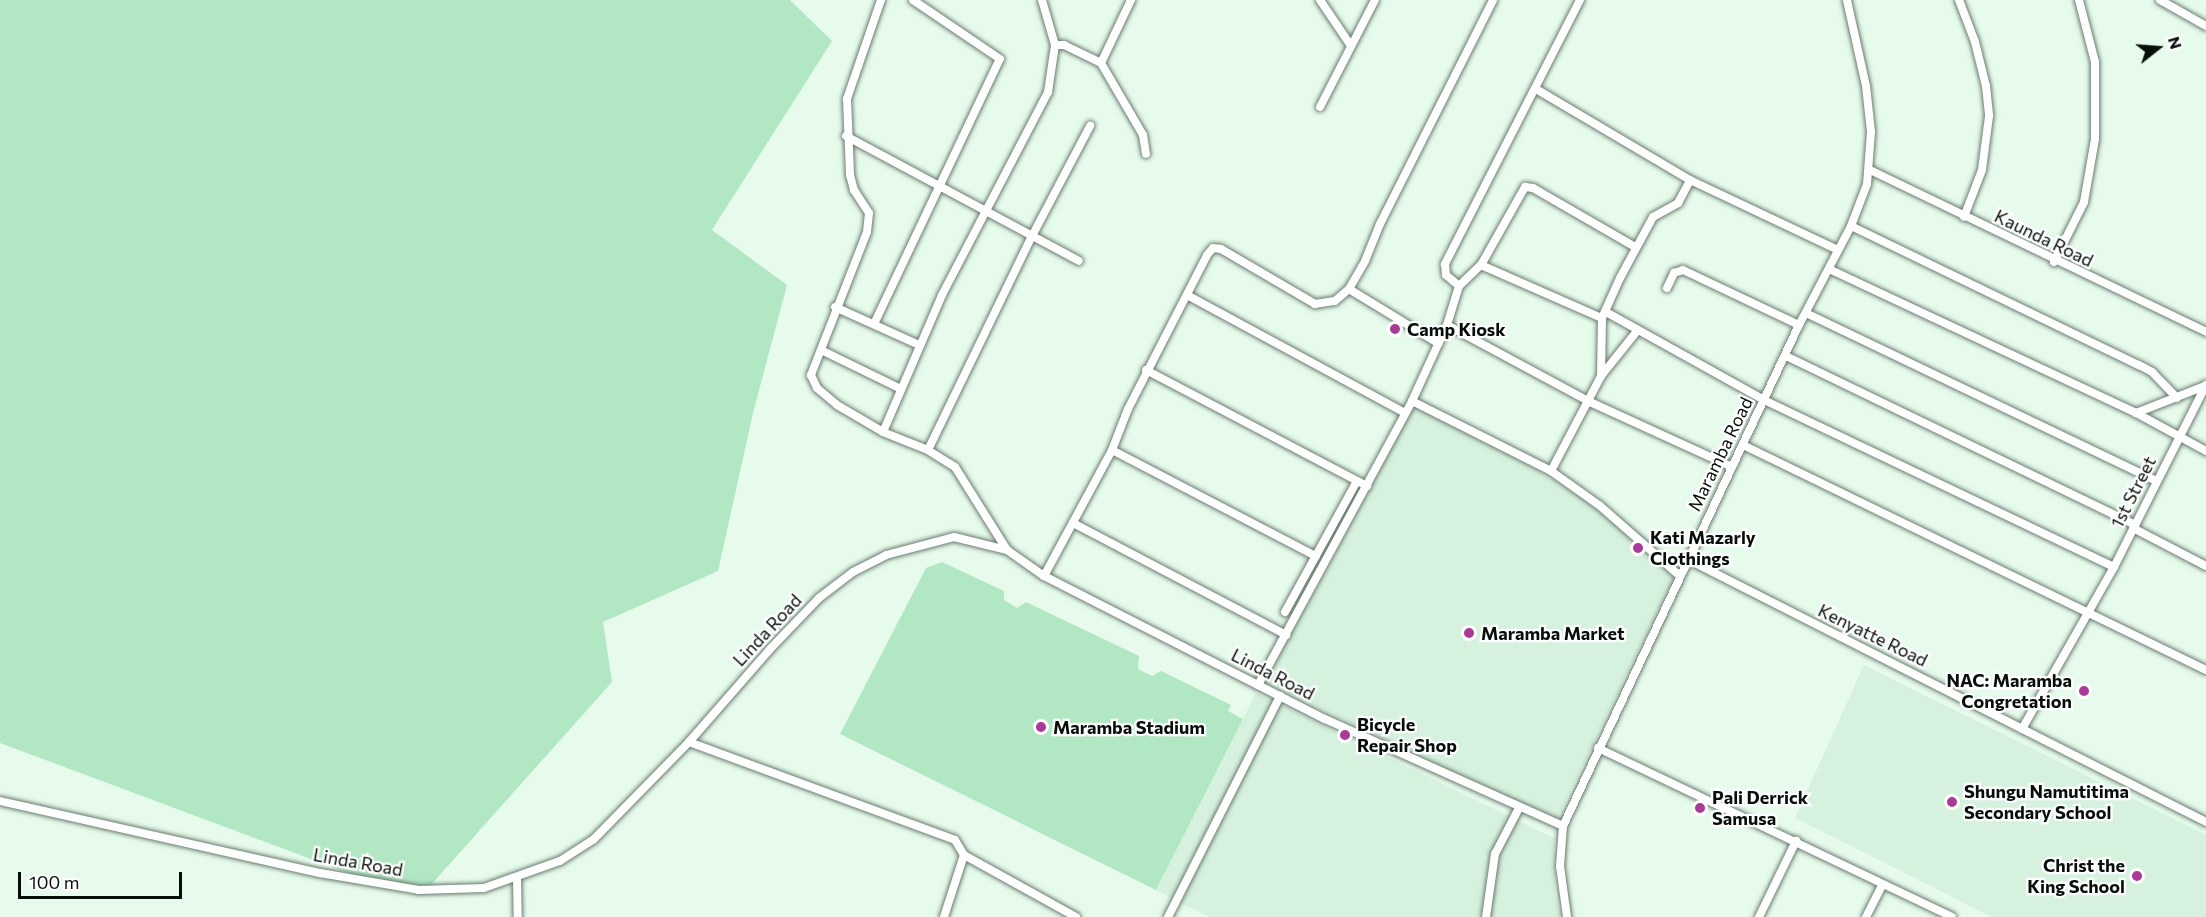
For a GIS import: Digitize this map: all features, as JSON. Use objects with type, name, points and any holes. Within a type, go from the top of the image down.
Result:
[{"type":"street","points":[[881,0],[854,72],[846,136],[854,190],[869,213],[867,232],[835,308],[811,375],[817,388],[850,415],[883,432],[928,450],[964,477],[1007,550]]},
{"type":"street","points":[[874,324],[940,190],[1000,60],[913,0]]},
{"type":"street","points":[[883,432],[919,345],[1048,92],[1053,77],[1055,45],[1042,0]]},
{"type":"street","points":[[1101,63],[1131,0]]},
{"type":"street","points":[[1320,0],[1351,46]]},
{"type":"street","points":[[1320,107],[1375,0]]},
{"type":"street","points":[[1044,576],[1112,450],[1146,370],[1213,248],[1315,304],[1335,301],[1349,289],[1493,0]]},
{"type":"street","points":[[1459,286],[1450,281],[1445,264],[1580,0]]},
{"type":"street","name":"Maramba Road","points":[[1567,917],[1560,866],[1563,826],[1799,325],[1851,226],[1870,170],[1866,86],[1847,0]]},
{"type":"street","points":[[1959,0],[1975,42],[1986,86],[1989,116],[1982,170],[1964,217]]},
{"type":"street","points":[[2054,262],[2084,202],[2095,139],[2095,62],[2079,0]]},
{"type":"street","points":[[2160,0],[2206,26]]},
{"type":"street","points":[[1055,45],[1064,45],[1101,63],[1143,135],[1146,154]]},
{"type":"street","points":[[1536,89],[1690,180],[1839,250]]},
{"type":"street","points":[[928,450],[1031,238],[1090,126]]},
{"type":"street","points":[[846,136],[940,190],[1079,261]]},
{"type":"street","name":"Kaunda Road","points":[[1870,170],[2054,262],[2206,332]]},
{"type":"street","points":[[1601,376],[1604,315],[1635,247],[1653,217],[1678,203],[1690,180]]},
{"type":"street","points":[[1258,685],[1413,401],[1447,325],[1459,286],[1481,265],[1525,187],[1533,188],[1635,247]]},
{"type":"street","points":[[1851,226],[2139,365],[2152,372],[2177,398]]},
{"type":"street","points":[[1481,265],[1604,315],[1764,400],[2114,567]]},
{"type":"street","points":[[1829,269],[2136,413],[2206,451]]},
{"type":"street","points":[[1667,288],[1674,273],[1683,270],[1799,325]]},
{"type":"street","points":[[1349,289],[1439,344]]},
{"type":"street","points":[[1187,295],[1405,413]]},
{"type":"street","points":[[835,308],[919,345]]},
{"type":"street","points":[[1806,313],[2157,481]]},
{"type":"street","points":[[1447,325],[1590,402],[1732,467]]},
{"type":"street","points":[[1551,471],[1590,402],[1601,376],[1637,331]]},
{"type":"street","points":[[820,350],[901,389]]},
{"type":"street","points":[[1786,356],[2134,526],[2206,566]]},
{"type":"street","points":[[1146,370],[1367,486]]},
{"type":"street","points":[[2136,413],[2206,385]]},
{"type":"street","name":"1st Street","points":[[2022,729],[2114,567],[2206,385]]},
{"type":"street","points":[[1413,401],[1551,471],[1600,506],[1680,576]]},
{"type":"street","points":[[1743,445],[2206,670]]},
{"type":"street","points":[[1112,450],[1316,556]]},
{"type":"street","points":[[1285,612],[1357,481]]},
{"type":"street","points":[[1073,523],[1286,634]]},
{"type":"street","name":"Linda Road","points":[[0,801],[309,870],[419,890],[463,891],[518,878],[560,861],[594,840],[689,742],[772,647],[819,598],[852,572],[885,555],[941,538],[964,538],[1007,550],[1044,576],[1280,696],[1519,808],[1563,826]]},
{"type":"street","name":"Kenyatte Road","points":[[1687,559],[2206,822]]},
{"type":"street","points":[[1168,917],[1280,696]]},
{"type":"street","points":[[689,742],[955,840],[964,855],[1076,917]]},
{"type":"street","points":[[1598,748],[1797,841],[1882,885],[1952,917]]},
{"type":"street","points":[[1486,917],[1495,854],[1519,808]]},
{"type":"street","points":[[1759,917],[1797,841]]},
{"type":"street","points":[[944,917],[964,855]]},
{"type":"street","points":[[518,878],[518,917]]},
{"type":"street","points":[[1866,917],[1882,885]]},
{"type":"shaded area","name":"Maramba Market","points":[[1418,397],[1598,508],[1673,578],[1556,821],[1263,682],[1319,585]]},
{"type":"shaded area","name":"Shungu Namutitima Secondary School","points":[[1864,665],[2206,835],[2206,917],[1992,917],[1795,818]]},
{"type":"shaded area","points":[[1256,693],[1554,838],[1555,895],[1561,917],[1209,917],[1156,890]]},
{"type":"green space","points":[[0,0],[790,0],[832,41],[712,230],[787,285],[753,413],[718,571],[603,622],[612,682],[430,886],[375,883],[0,743]]},
{"type":"green space","name":"Maramba Stadium","points":[[942,562],[1004,591],[1004,600],[1017,608],[1026,602],[1139,656],[1138,669],[1152,676],[1161,671],[1231,705],[1228,711],[1243,719],[1156,890],[840,734],[926,568]]},
{"type":"place","name":"Camp Kiosk","points":[[1395,329]]},
{"type":"place","name":"Kati Mazarly Clothings","points":[[1638,548]]},
{"type":"place","name":"Maramba Market","points":[[1469,633]]},
{"type":"place","name":"NAC: Maramba Congretation","points":[[2084,691]]},
{"type":"place","name":"Maramba Stadium","points":[[1041,727]]},
{"type":"place","name":"Bicycle Repair Shop","points":[[1345,735]]},
{"type":"place","name":"Shungu Namutitima Secondary School","points":[[1952,802]]},
{"type":"place","name":"Pali Derrick Samusa","points":[[1700,808]]},
{"type":"place","name":"Christ the King School","points":[[2137,876]]}]
